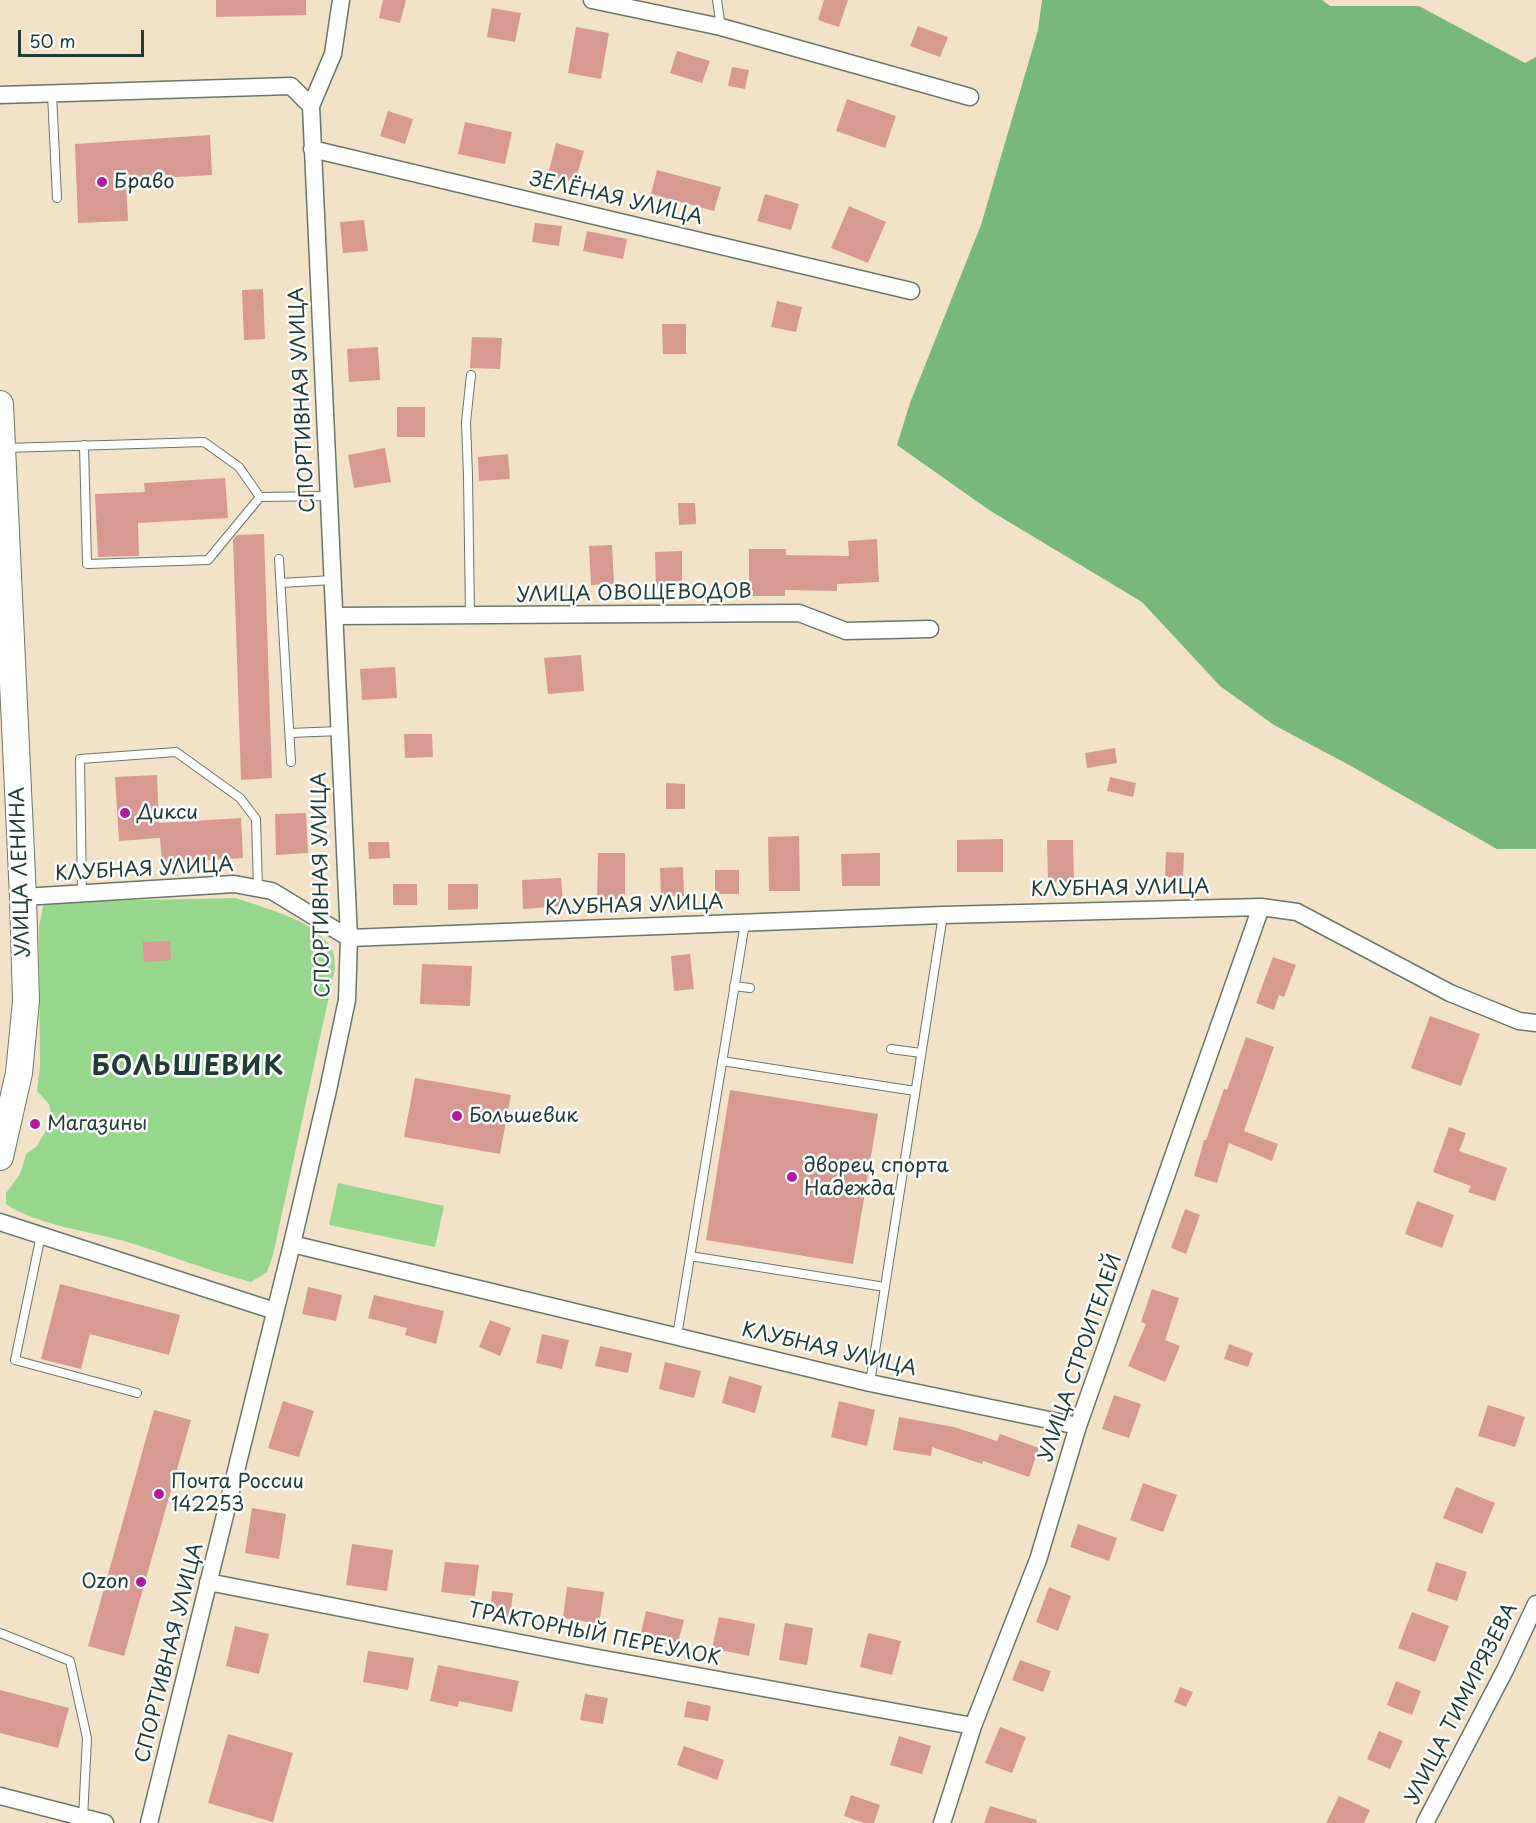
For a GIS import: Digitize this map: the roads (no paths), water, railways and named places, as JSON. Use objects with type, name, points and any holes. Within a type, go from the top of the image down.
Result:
[{"type":"main road","name":"УЛИЦА ЛЕНИНА","points":[[0,404],[12,740],[23,897],[26,1001],[19,1073],[0,1157]]},
{"type":"street","name":"СПОРТИВНАЯ УЛИЦА","points":[[149,1823],[292,1244],[347,1000],[349,938],[311,106],[333,54],[341,0]]},
{"type":"street","points":[[592,0],[721,27],[970,97]]},
{"type":"street","points":[[0,95],[291,86],[311,106]]},
{"type":"street","name":"ЗЕЛЁНАЯ УЛИЦА","points":[[312,148],[910,291]]},
{"type":"street","name":"УЛИЦА ОВОЩЕВОДОВ","points":[[335,616],[799,613],[846,631],[930,629]]},
{"type":"street","name":"КЛУБНАЯ УЛИЦА","points":[[23,897],[234,884],[272,891],[349,938],[943,915],[1261,907],[1297,912],[1450,993],[1519,1021],[1536,1023]]},
{"type":"street","name":"УЛИЦА СТРОИТЕЛЕЙ","points":[[942,1823],[973,1726],[1038,1560],[1078,1426],[1261,907]]},
{"type":"street","points":[[0,1222],[275,1311]]},
{"type":"street","name":"КЛУБНАЯ УЛИЦА","points":[[292,1244],[870,1383],[1078,1426]]},
{"type":"street","name":"ТРАКТОРНЫЙ ПЕРЕУЛОК","points":[[208,1582],[587,1656],[973,1726]]},
{"type":"street","name":"УЛИЦА ТИМИРЯЗЕВА","points":[[1425,1823],[1505,1670],[1536,1604]]},
{"type":"street","points":[[0,1796],[105,1823]]},
{"type":"lane","points":[[717,0],[721,27]]},
{"type":"lane","points":[[52,94],[57,198]]},
{"type":"lane","points":[[470,616],[466,422],[471,375]]},
{"type":"lane","points":[[2,448],[204,442],[239,467],[260,497]]},
{"type":"lane","points":[[84,445],[87,564],[208,560],[260,497],[329,496]]},
{"type":"lane","points":[[279,559],[291,762]]},
{"type":"lane","points":[[281,583],[333,580]]},
{"type":"lane","points":[[290,733],[340,731]]},
{"type":"lane","points":[[82,893],[80,759],[176,752],[240,798],[256,819],[258,888]]},
{"type":"lane","points":[[870,1383],[943,915]]},
{"type":"lane","points":[[677,1336],[745,923]]},
{"type":"lane","points":[[734,986],[750,988]]},
{"type":"lane","points":[[891,1049],[921,1053]]},
{"type":"lane","points":[[722,1061],[915,1091]]},
{"type":"lane","points":[[41,1235],[15,1360],[137,1393]]},
{"type":"lane","points":[[690,1256],[885,1287]]},
{"type":"lane","points":[[0,1633],[70,1661],[87,1738],[83,1818]]},
{"type":"place","name":"Браво","points":[[102,182]]},
{"type":"place","name":"Дикси","points":[[125,813]]},
{"type":"place","name":"Большевик","points":[[457,1116]]},
{"type":"place","name":"Магазины","points":[[35,1124]]},
{"type":"place","name":"дворец спорта Надежда","points":[[792,1177]]},
{"type":"place","name":"Почта России 142253","points":[[159,1494]]},
{"type":"place","name":"Ozon","points":[[141,1582]]},
{"type":"district","name":"БОЛЬШЕВИК","points":[[188,1068]]}]
